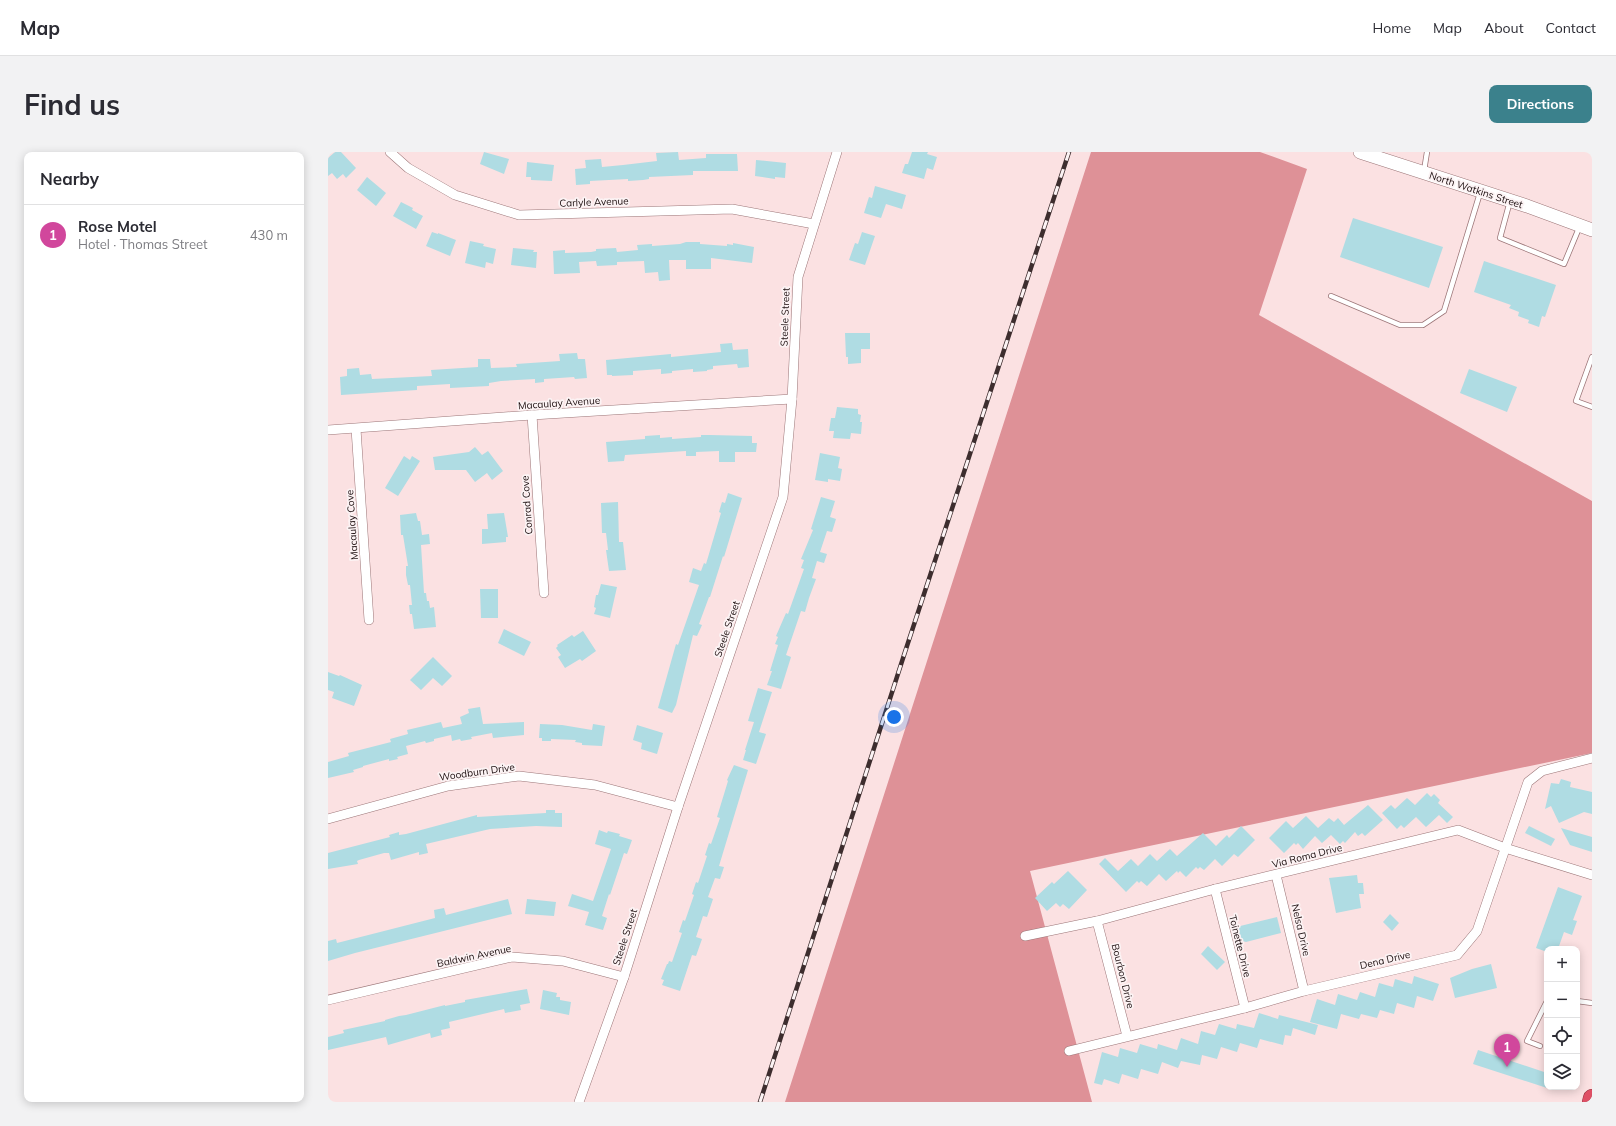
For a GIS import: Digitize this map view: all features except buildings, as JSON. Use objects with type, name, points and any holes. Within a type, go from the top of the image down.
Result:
[{"type":"highway","points":[[1591,1102],[1592,1098]]},
{"type":"main road","name":"North Watkins Street","points":[[1360,152],[1378,155],[1423,173],[1510,201],[1586,228]]},
{"type":"street","name":"Carlyle Avenue","points":[[390,152],[408,168],[455,194],[519,215],[732,209],[814,224]]},
{"type":"street","name":"Steele Street","points":[[579,1102],[624,977],[678,807],[783,497],[792,399],[798,277],[837,152]]},
{"type":"street","name":"Macaulay Avenue","points":[[328,430],[532,415],[792,399]]},
{"type":"street","name":"Conrad Cove","points":[[532,415],[544,593]]},
{"type":"street","name":"Macaulay Cove","points":[[356,429],[369,620]]},
{"type":"street","name":"Dena Drive","points":[[1069,1051],[1245,1008],[1304,991],[1457,955],[1478,930],[1528,782],[1542,771],[1592,758]]},
{"type":"street","name":"Woodburn Drive","points":[[328,819],[448,786],[519,776],[595,785],[678,807]]},
{"type":"street","name":"Via Roma Drive","points":[[1025,936],[1097,921],[1215,889],[1458,830],[1505,848],[1592,875]]},
{"type":"street","name":"Nelsa Drive","points":[[1276,875],[1304,991]]},
{"type":"street","name":"Toinette Drive","points":[[1215,889],[1245,1008]]},
{"type":"street","name":"Bourbon Drive","points":[[1097,921],[1127,1036]]},
{"type":"street","name":"Baldwin Avenue","points":[[328,1000],[512,957],[563,961],[624,977]]},
{"type":"lane","points":[[1423,173],[1427,152]]},
{"type":"lane","points":[[1331,296],[1400,325],[1423,325],[1444,311],[1480,191]]},
{"type":"lane","points":[[1510,201],[1500,238],[1564,264],[1586,228]]},
{"type":"lane","points":[[1592,357],[1576,401],[1592,407]]},
{"type":"lane","points":[[1580,1001],[1592,1003]]},
{"type":"lane","points":[[1540,1046],[1527,1041],[1544,1007]]},
{"type":"shaded area","points":[[1091,152],[1260,152],[1307,169],[1259,315],[1592,501],[1592,753],[1030,871],[1092,1102],[785,1102]]},
{"type":"railway","points":[[760,1102],[905,652],[1069,152]]},
{"type":"place","name":"Rose Motel","points":[[1507,1067]]}]
